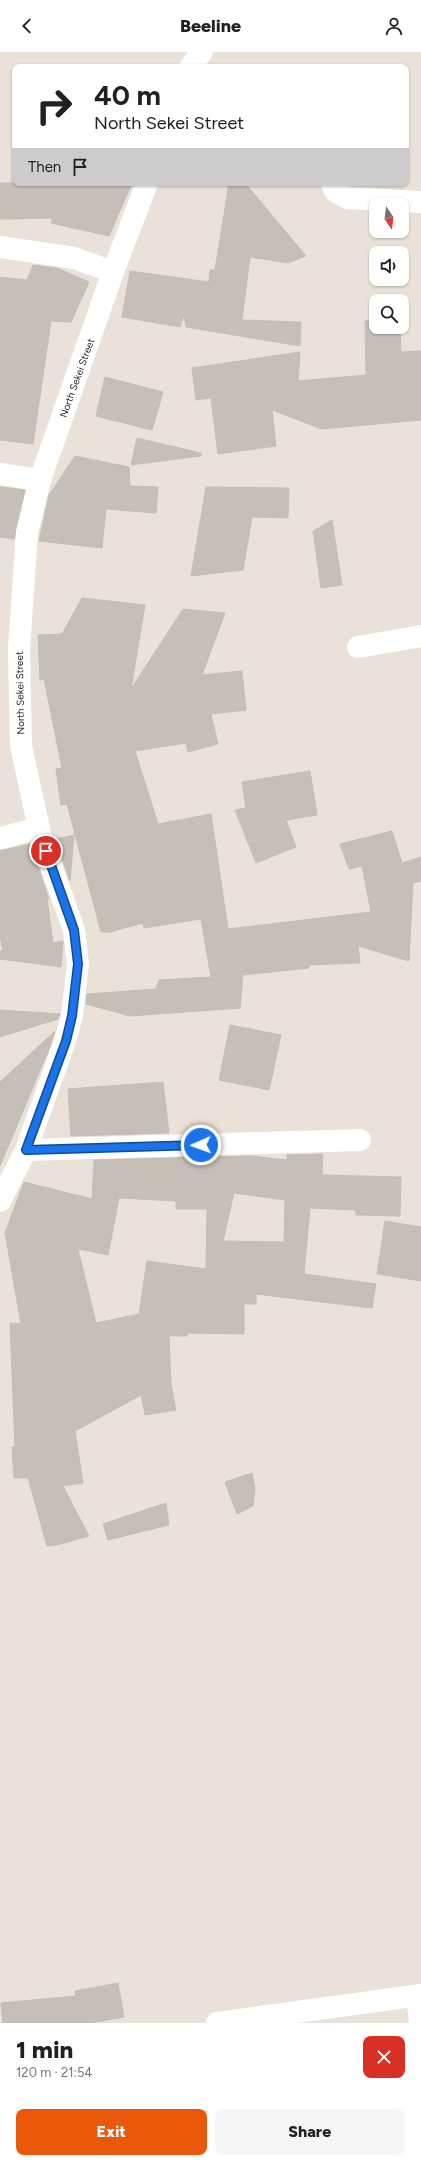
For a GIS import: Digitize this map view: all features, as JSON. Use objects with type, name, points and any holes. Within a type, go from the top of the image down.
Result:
[{"type":"street","points":[[192,64],[202,52]]},
{"type":"street","name":"North Sekei Street","points":[[0,1202],[5,1188],[26,1150],[66,1041],[72,1016],[78,964],[74,930],[39,828],[21,746],[19,649],[27,532],[40,480],[113,272],[146,186]]},
{"type":"street","points":[[333,186],[334,190],[338,194],[347,198],[421,202]]},
{"type":"street","points":[[0,247],[74,258],[113,272]]},
{"type":"street","points":[[0,474],[40,480]]},
{"type":"street","points":[[358,647],[421,636]]},
{"type":"street","points":[[0,838],[39,828]]},
{"type":"street","points":[[26,1150],[360,1140]]},
{"type":"street","points":[[217,2023],[419,1996],[420,2023]]},
{"type":"building","points":[[0,183],[12,183],[12,186],[131,186],[109,236],[51,223],[53,218],[0,219]]},
{"type":"building","points":[[229,186],[248,186],[306,256],[288,263],[250,257],[242,320],[301,322],[300,346],[186,327],[184,315],[180,327],[122,317],[130,271],[209,282],[210,270],[215,270]]},
{"type":"building","points":[[33,265],[57,268],[89,282],[71,322],[51,321],[33,444],[0,440],[0,277],[27,280]]},
{"type":"building","points":[[365,321],[369,321],[369,334],[400,334],[401,352],[421,351],[421,420],[322,429],[272,410],[276,446],[218,454],[211,398],[196,400],[192,368],[300,352],[298,381],[366,375]]},
{"type":"building","points":[[105,377],[163,392],[152,430],[96,416]]},
{"type":"building","points":[[137,438],[201,453],[201,456],[131,465]]},
{"type":"building","points":[[75,456],[129,467],[130,486],[158,487],[156,513],[106,509],[102,548],[39,541],[49,495]]},
{"type":"building","points":[[0,487],[25,490],[14,539],[0,537]]},
{"type":"building","points":[[206,487],[289,488],[288,518],[252,517],[243,570],[191,576]]},
{"type":"building","points":[[332,520],[342,585],[321,588],[313,531]]},
{"type":"building","points":[[82,598],[145,605],[131,689],[183,609],[225,613],[202,675],[242,671],[246,710],[211,714],[218,744],[188,752],[186,743],[135,751],[158,824],[211,814],[228,929],[371,912],[362,866],[349,869],[340,844],[392,831],[402,863],[421,857],[421,881],[413,883],[409,961],[358,946],[360,963],[309,965],[309,968],[243,975],[240,1008],[130,1016],[86,1004],[87,994],[156,989],[159,980],[211,977],[201,919],[144,928],[143,923],[110,932],[101,932],[67,804],[61,805],[56,769],[62,768],[44,679],[40,680],[38,635],[62,634]]},
{"type":"building","points":[[310,771],[317,815],[286,820],[296,847],[256,863],[235,810],[246,808],[242,782]]},
{"type":"building","points":[[74,835],[70,881],[55,839]]},
{"type":"building","points":[[30,844],[49,899],[47,899],[53,943],[63,941],[61,967],[0,959],[0,951],[3,950],[0,937],[0,851]]},
{"type":"building","points":[[0,1010],[60,1014],[58,1019],[0,1037]]},
{"type":"building","points":[[230,1025],[281,1035],[269,1090],[219,1080]]},
{"type":"building","points":[[55,1031],[49,1049],[0,1166],[0,1082]]},
{"type":"building","points":[[163,1082],[169,1133],[71,1136],[68,1089]]},
{"type":"building","points":[[323,1154],[322,1175],[401,1177],[400,1216],[356,1215],[356,1210],[310,1208],[304,1274],[376,1284],[372,1308],[256,1294],[256,1304],[244,1304],[244,1334],[187,1333],[187,1336],[169,1336],[171,1384],[176,1410],[145,1415],[141,1395],[75,1431],[83,1483],[63,1486],[89,1536],[61,1544],[47,1546],[28,1478],[14,1478],[12,1447],[15,1447],[10,1323],[21,1324],[5,1233],[24,1182],[92,1199],[94,1160],[251,1156],[287,1160],[287,1155]],"holes":[[[234,1193],[285,1200],[284,1242],[223,1241]],[[119,1198],[176,1201],[176,1209],[207,1209],[206,1269],[147,1261],[139,1314],[96,1323],[78,1249],[108,1255]]]},
{"type":"building","points":[[385,1221],[421,1227],[421,1281],[377,1274]]},
{"type":"building","points":[[252,1473],[255,1489],[253,1506],[237,1514],[225,1482]]},
{"type":"building","points":[[166,1503],[169,1525],[108,1540],[103,1524]]},
{"type":"building","points":[[118,1983],[124,2017],[90,2023],[3,2023],[1,2003],[76,1996],[75,1991]]},
{"type":"route","points":[[46,851],[74,930],[78,964],[77,984],[66,1041],[42,1110],[26,1150],[201,1145]]}]
